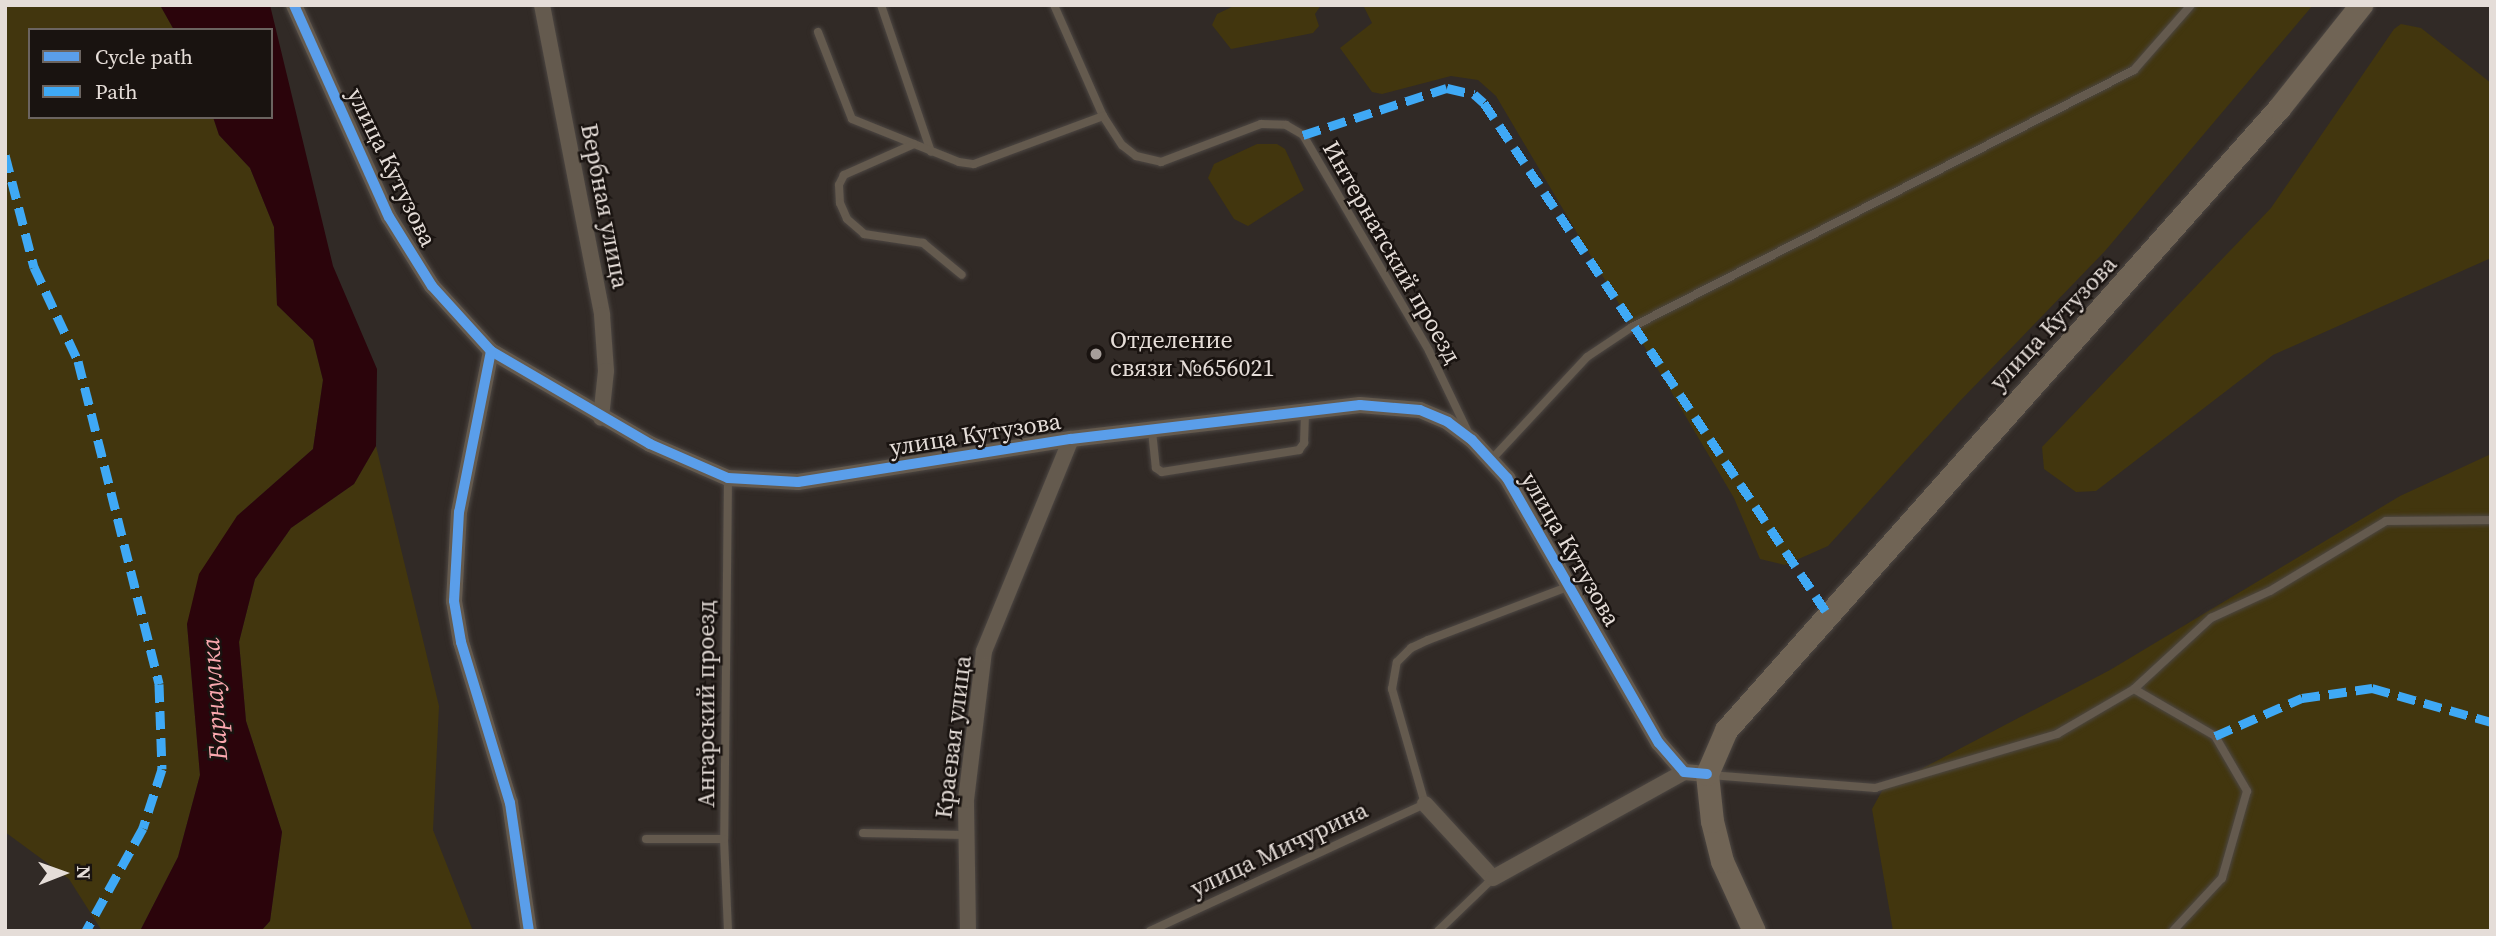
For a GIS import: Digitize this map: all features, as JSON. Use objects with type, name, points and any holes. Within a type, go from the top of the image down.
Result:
[{"type":"main road","name":"улица Кутузова","points":[[1754,931],[1722,861],[1695,773],[1747,703],[2280,108],[2361,5]]},
{"type":"street","name":"улица Кутузова","points":[[294,5],[389,217],[432,286],[491,351],[601,418],[728,478],[773,483],[825,480],[1071,439],[1360,405],[1401,406],[1448,422],[1472,440],[1491,460],[1521,499],[1642,717],[1695,773]]},
{"type":"street","name":"Вербная улица","points":[[542,5],[602,315],[606,371],[601,418]]},
{"type":"street","points":[[491,351],[459,512],[454,601],[461,642],[510,803],[529,931]]},
{"type":"street","name":"Краевая улица","points":[[968,931],[965,835],[984,651],[1071,439]]},
{"type":"street","points":[[1425,804],[1493,878],[1695,773]]},
{"type":"lane","points":[[881,5],[931,152]]},
{"type":"lane","name":"Интернатский проезд","points":[[1054,5],[1103,116],[1122,145],[1136,156],[1161,162],[1261,124],[1286,125],[1303,135],[1429,351],[1472,440]]},
{"type":"lane","points":[[2179,5],[2183,19]]},
{"type":"lane","points":[[1491,460],[1587,357],[1632,327],[2134,70],[2183,19],[2191,5]]},
{"type":"lane","points":[[818,32],[852,119],[931,152],[974,164],[1103,116]]},
{"type":"lane","points":[[914,144],[844,175],[838,185],[840,202],[847,219],[864,234],[923,243],[962,275]]},
{"type":"lane","points":[[1152,431],[1156,468],[1162,472],[1299,450],[1304,443],[1305,412]]},
{"type":"lane","name":"Ангарский проезд","points":[[728,478],[724,838],[728,931]]},
{"type":"lane","points":[[1695,773],[1875,788],[2057,734],[2134,689],[2211,618],[2270,591],[2386,521],[2491,520]]},
{"type":"lane","points":[[1425,804],[1392,689],[1397,662],[1411,648],[1428,640],[1570,586]]},
{"type":"lane","points":[[2134,689],[2215,736],[2247,791],[2222,878],[2173,931]]},
{"type":"lane","name":"улица Мичурина","points":[[1150,931],[1425,804]]},
{"type":"lane","points":[[863,834],[965,835]]},
{"type":"lane","points":[[646,839],[724,838]]},
{"type":"lane","points":[[1438,931],[1493,878]]},
{"type":"shaded area","points":[[5,5],[160,5],[173,28],[28,28],[28,119],[214,119],[219,135],[250,168],[274,227],[277,305],[313,340],[323,380],[313,449],[237,516],[187,624],[200,775],[178,857],[140,931],[102,931],[69,879],[5,832]]},
{"type":"shaded area","points":[[1236,5],[1321,5],[1315,14],[1319,26],[1313,33],[1231,49],[1212,25],[1217,14]]},
{"type":"shaded area","points":[[1363,5],[2313,5],[2105,251],[1960,401],[1828,546],[1785,565],[1760,559],[1734,498],[1496,96],[1478,80],[1451,76],[1382,94],[1372,92],[1340,48],[1372,23]]},
{"type":"shaded area","points":[[2401,24],[2421,28],[2491,83],[2491,258],[2273,355],[2096,491],[2076,492],[2044,469],[2042,447],[2271,208],[2394,29]]},
{"type":"shaded area","points":[[1257,144],[1277,144],[1285,149],[1304,190],[1248,226],[1234,219],[1208,178],[1214,164]]},
{"type":"shaded area","points":[[376,446],[439,706],[433,830],[473,931],[261,931],[270,921],[282,832],[246,721],[239,642],[255,579],[291,528],[354,484]]},
{"type":"shaded area","points":[[2491,454],[2491,931],[1893,931],[1872,809],[1883,789],[2110,670],[2400,496]]},
{"type":"water","name":"Барнаулка","points":[[160,5],[270,5],[333,266],[377,369],[376,446],[354,484],[291,528],[255,579],[239,642],[246,721],[282,832],[270,921],[261,931],[140,931],[178,857],[200,775],[187,624],[199,574],[237,516],[313,449],[323,380],[313,340],[277,305],[274,227],[250,168],[219,135],[214,119],[273,119],[273,28],[173,28]]},
{"type":"marked path","points":[[1303,135],[1447,88],[1474,94],[1484,103],[1827,613]]},
{"type":"marked path","points":[[5,155],[34,267],[78,361],[159,684],[162,769],[143,828],[86,931]]},
{"type":"marked path","points":[[2215,736],[2302,698],[2372,688],[2491,722]]},
{"type":"cycle path","points":[[294,5],[389,217],[432,286],[491,351],[650,444],[728,478],[798,482],[1071,439],[1360,405],[1420,410],[1448,422],[1472,440],[1507,478],[1659,743],[1684,772],[1707,774]]},
{"type":"cycle path","points":[[491,351],[459,512],[454,601],[461,642],[510,803],[529,931]]},
{"type":"place","name":"Отделение связи №656021","points":[[1096,354]]}]
